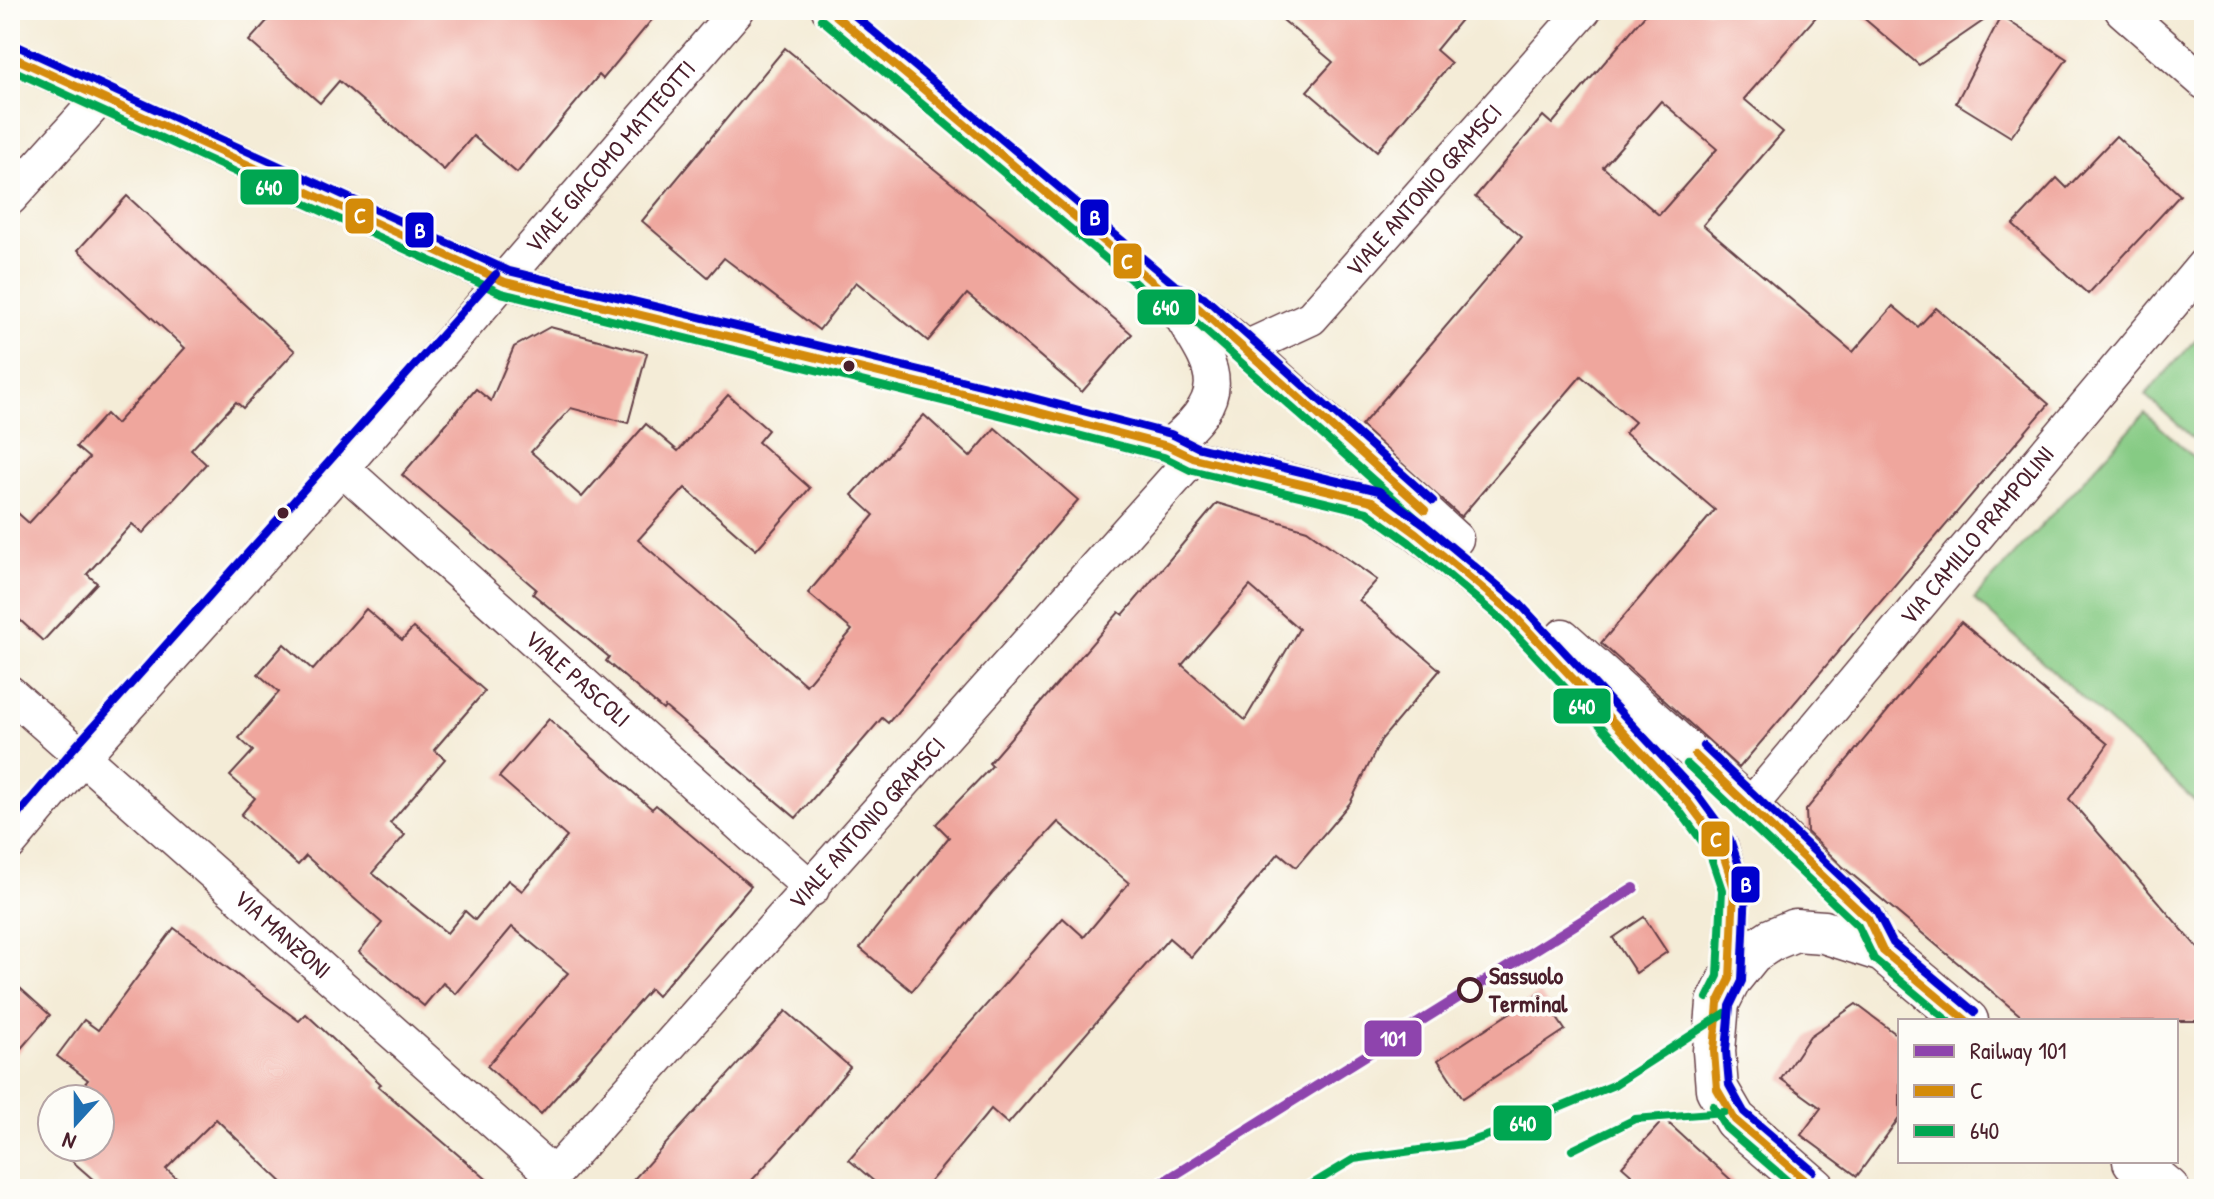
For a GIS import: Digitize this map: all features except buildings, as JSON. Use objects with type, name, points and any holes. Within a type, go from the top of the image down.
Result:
[{"type":"street","name":"VIALE GIACOMO MATTEOTTI","points":[[10,843],[83,756],[505,282],[737,10]]},
{"type":"street","points":[[829,10],[1169,296],[1196,306],[1246,348],[1510,611],[1688,802],[1720,845],[1734,888],[1724,991],[1714,1051],[1717,1089],[1735,1120],[1815,1189]]},
{"type":"street","name":"VIALE ANTONIO GRAMSCI","points":[[1246,348],[1311,318],[1584,10]]},
{"type":"street","points":[[2122,10],[2204,82]]},
{"type":"street","points":[[10,56],[505,282],[1372,501],[1424,525],[1751,805],[1868,919],[1883,951]]},
{"type":"street","points":[[10,198],[101,97]]},
{"type":"street","name":"VIA CAMILLO PRAMPOLINI","points":[[1751,805],[2204,265]]},
{"type":"street","name":"VIALE ANTONIO GRAMSCI","points":[[548,1182],[812,889],[1180,452],[1189,429],[1206,405],[1213,388],[1212,370],[1169,296]]},
{"type":"street","name":"VIALE PASCOLI","points":[[342,468],[812,889]]},
{"type":"street","name":"VIA MANZONI","points":[[10,693],[83,756],[548,1182]]},
{"type":"street","points":[[1724,991],[1751,953],[1771,940],[1795,930],[1824,932],[1883,951],[1965,1019]]},
{"type":"street","points":[[2136,1163],[2168,1189]]},
{"type":"green space","points":[[2204,331],[2204,448],[2145,395]]},
{"type":"green space","points":[[2145,413],[2204,467],[2204,809],[1974,599]]},
{"type":"rail line","name":"101","points":[[1152,1189],[1634,888]]},
{"type":"transit line","name":"C","points":[[829,10],[1169,296],[1196,306],[1425,510]]},
{"type":"transit line","name":"B","points":[[848,10],[1175,285],[1204,297],[1433,501]]},
{"type":"transit line","name":"640","points":[[821,19],[1161,305],[1190,317],[1417,519]]},
{"type":"transit line","name":"B","points":[[15,45],[509,271],[1010,392],[1171,434],[1197,447],[1379,491],[1519,603],[1697,794],[1730,839],[1746,886],[1742,981],[1730,1006],[1726,1051],[1729,1085],[1744,1112],[1813,1171]]},
{"type":"transit line","name":"C","points":[[10,56],[505,282],[1007,404],[1168,446],[1193,458],[1372,501],[1416,533],[1510,611],[1688,802],[1720,845],[1734,888],[1730,979],[1718,1003],[1714,1051],[1717,1089],[1735,1120],[1805,1180]]},
{"type":"transit line","name":"640","points":[[10,69],[501,293],[1004,416],[1164,457],[1190,470],[1367,512],[1409,542],[1502,620],[1679,810],[1709,851],[1722,890],[1718,976],[1707,998]]},
{"type":"transit line","name":"B","points":[[10,824],[496,274]]},
{"type":"transit line","name":"B","points":[[1703,746],[1876,910],[1893,943],[1975,1012]]},
{"type":"transit line","name":"C","points":[[1695,755],[1868,919],[1883,951],[1965,1019]]},
{"type":"transit line","name":"640","points":[[1687,764],[1858,926],[1874,959],[1946,1019]]},
{"type":"transit line","name":"640","points":[[1304,1189],[1354,1159],[1463,1144],[1614,1085],[1725,1013]]},
{"type":"transit line","name":"640","points":[[1713,1106],[1726,1128],[1797,1189]]},
{"type":"transit line","name":"640","points":[[1572,1150],[1635,1119],[1724,1112]]},
{"type":"place","name":"Sassuolo Terminal","points":[[1470,990]]}]
